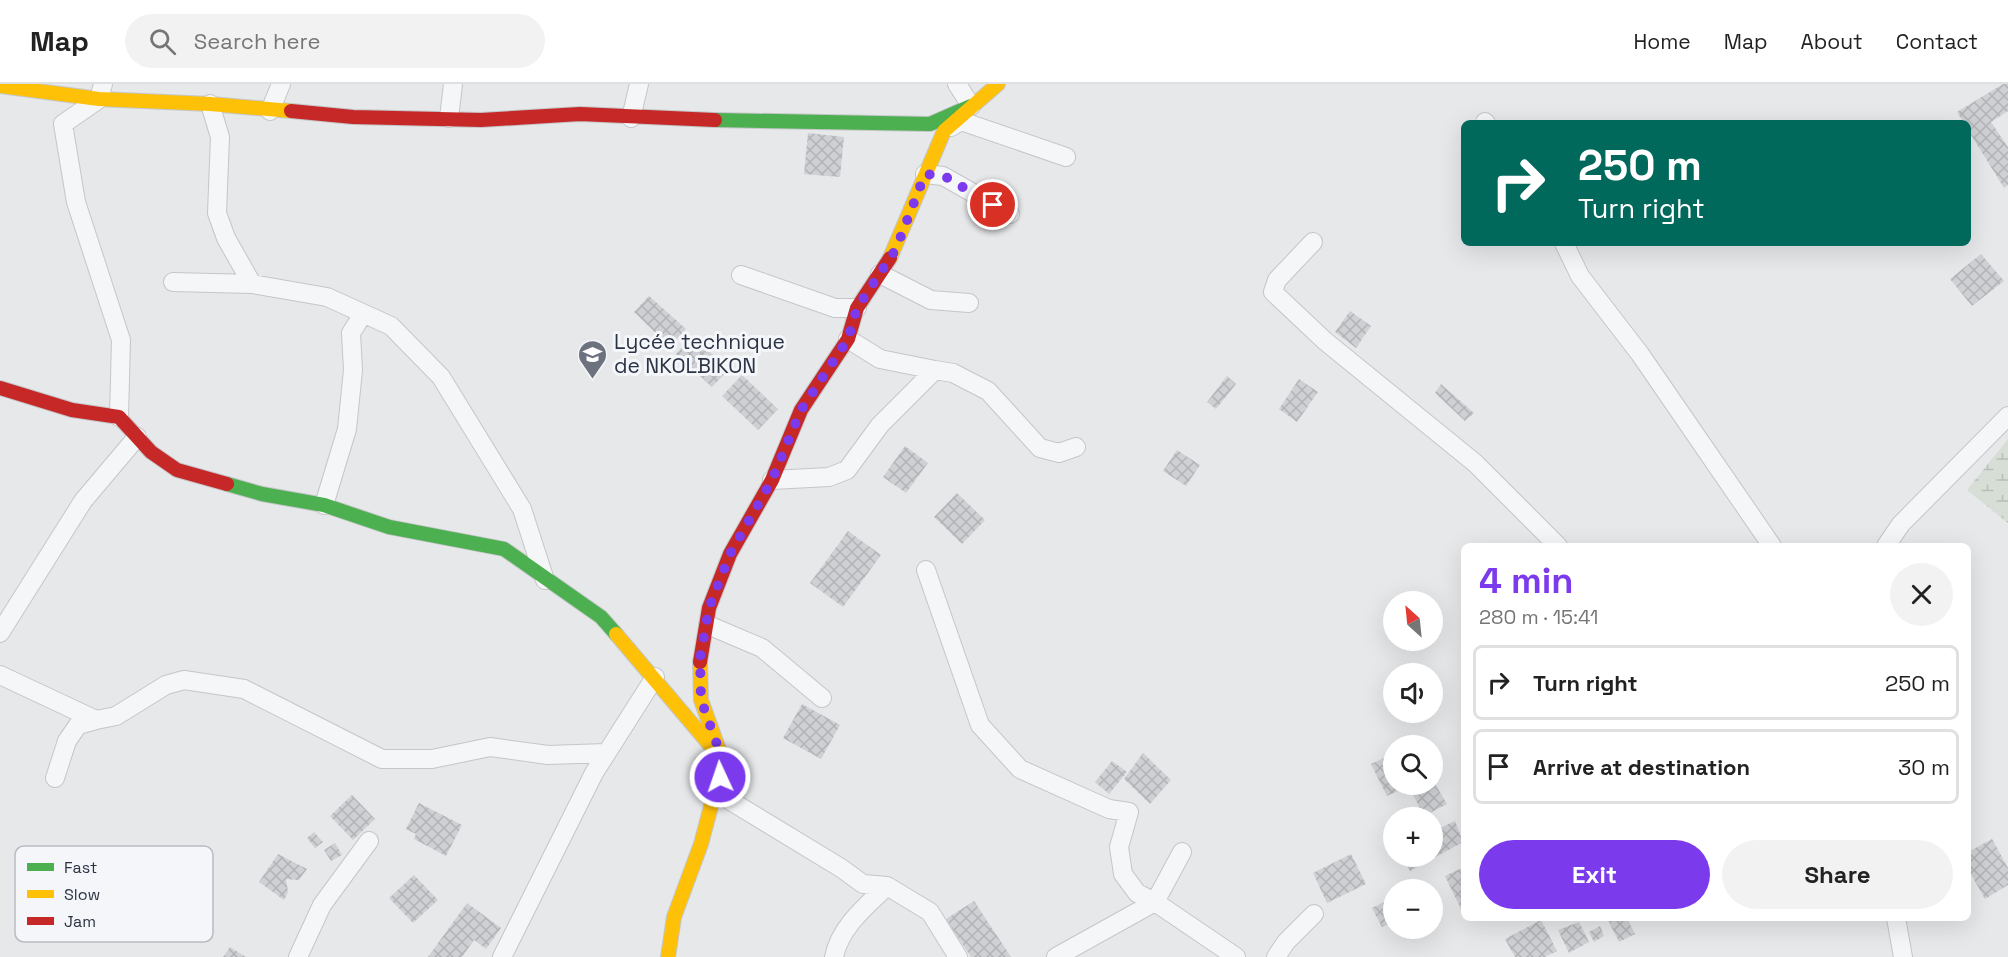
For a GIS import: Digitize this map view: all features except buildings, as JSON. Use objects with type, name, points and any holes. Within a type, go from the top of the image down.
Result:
[{"type":"street","points":[[270,111],[281,84]]},
{"type":"street","points":[[449,118],[453,84]]},
{"type":"street","points":[[630,118],[639,84]]},
{"type":"street","points":[[957,84],[971,106]]},
{"type":"street","points":[[668,957],[674,917],[716,792],[723,761],[701,700],[700,658],[708,625],[709,608],[730,554],[772,480],[801,410],[848,339],[857,308],[896,249],[944,131],[998,84]]},
{"type":"street","points":[[0,86],[101,92],[270,111],[353,117],[481,120],[580,114],[630,118],[930,124],[971,106]]},
{"type":"street","points":[[101,92],[63,124],[76,202],[121,340],[119,417]]},
{"type":"street","points":[[210,104],[220,137],[217,213],[226,238],[252,284]]},
{"type":"street","points":[[944,131],[961,120],[1066,157]]},
{"type":"street","points":[[925,174],[944,176],[1010,214]]},
{"type":"street","points":[[1313,242],[1277,280],[1273,292],[1280,301],[1325,341],[1475,463],[1555,543]]},
{"type":"street","points":[[1565,246],[1580,276],[1661,383],[1770,543]]},
{"type":"street","points":[[880,274],[931,300],[969,303]]},
{"type":"street","points":[[741,275],[835,308],[857,308]]},
{"type":"street","points":[[173,282],[252,284],[327,297],[391,326],[441,377],[522,508],[545,580]]},
{"type":"street","points":[[324,505],[347,429],[353,370],[351,333],[363,314]]},
{"type":"street","points":[[848,339],[880,359],[953,373],[988,391],[1040,448],[1059,453],[1076,447]]},
{"type":"street","points":[[772,480],[829,477],[847,470],[880,425],[935,370]]},
{"type":"street","points":[[0,388],[72,410],[119,417],[151,452],[177,470],[262,494],[324,505],[389,527],[504,549],[600,617],[655,676],[723,761]]},
{"type":"street","points":[[1888,543],[1901,524],[2008,417]]},
{"type":"street","points":[[0,633],[83,501],[137,437]]},
{"type":"street","points":[[926,570],[980,725],[1020,768],[1109,809],[1129,812],[1119,847],[1123,874],[1137,893],[1155,902],[1236,957]]},
{"type":"street","points":[[708,625],[762,648],[822,698]]},
{"type":"street","points":[[0,675],[96,720]]},
{"type":"street","points":[[502,957],[606,753],[655,676]]},
{"type":"street","points":[[55,778],[67,741],[78,725],[116,716],[166,685],[184,680],[244,689],[382,759],[432,759],[490,747],[548,755],[606,753]]},
{"type":"street","points":[[716,792],[841,868],[863,884],[887,886],[930,912],[958,957]]},
{"type":"street","points":[[298,957],[321,905],[369,841]]},
{"type":"street","points":[[1056,957],[1155,902],[1182,852]]},
{"type":"street","points":[[834,957],[836,948],[857,915],[887,886]]},
{"type":"street","points":[[1276,957],[1286,942],[1314,914]]},
{"type":"street","points":[[1897,921],[1903,957]]},
{"type":"green space","points":[[2008,439],[2008,523],[1967,490]]},
{"type":"traffic: fast","points":[[715,120],[930,124],[971,106]]},
{"type":"traffic: fast","points":[[227,484],[262,494],[324,505],[389,527],[504,549],[601,617],[616,634]]},
{"type":"traffic: slow","points":[[890,258],[944,131],[998,84]]},
{"type":"traffic: slow","points":[[0,86],[99,99],[210,104],[291,111]]},
{"type":"traffic: slow","points":[[616,634],[710,745]]},
{"type":"traffic: slow","points":[[668,957],[674,917],[701,844],[723,761],[701,700],[700,662]]},
{"type":"traffic: jam","points":[[291,111],[353,117],[481,120],[580,114],[715,120]]},
{"type":"traffic: jam","points":[[700,662],[709,608],[730,554],[772,480],[801,410],[848,339],[857,308],[890,258]]},
{"type":"traffic: jam","points":[[0,388],[72,410],[119,417],[151,452],[177,470],[227,484]]},
{"type":"place","name":"Lycée technique de NKOLBIKON","points":[[593,380]]},
{"type":"route","points":[[720,777],[723,761],[701,700],[700,658],[708,625],[709,608],[730,554],[772,480],[801,410],[848,339],[857,308],[896,249],[925,174],[944,176],[993,205]]}]
